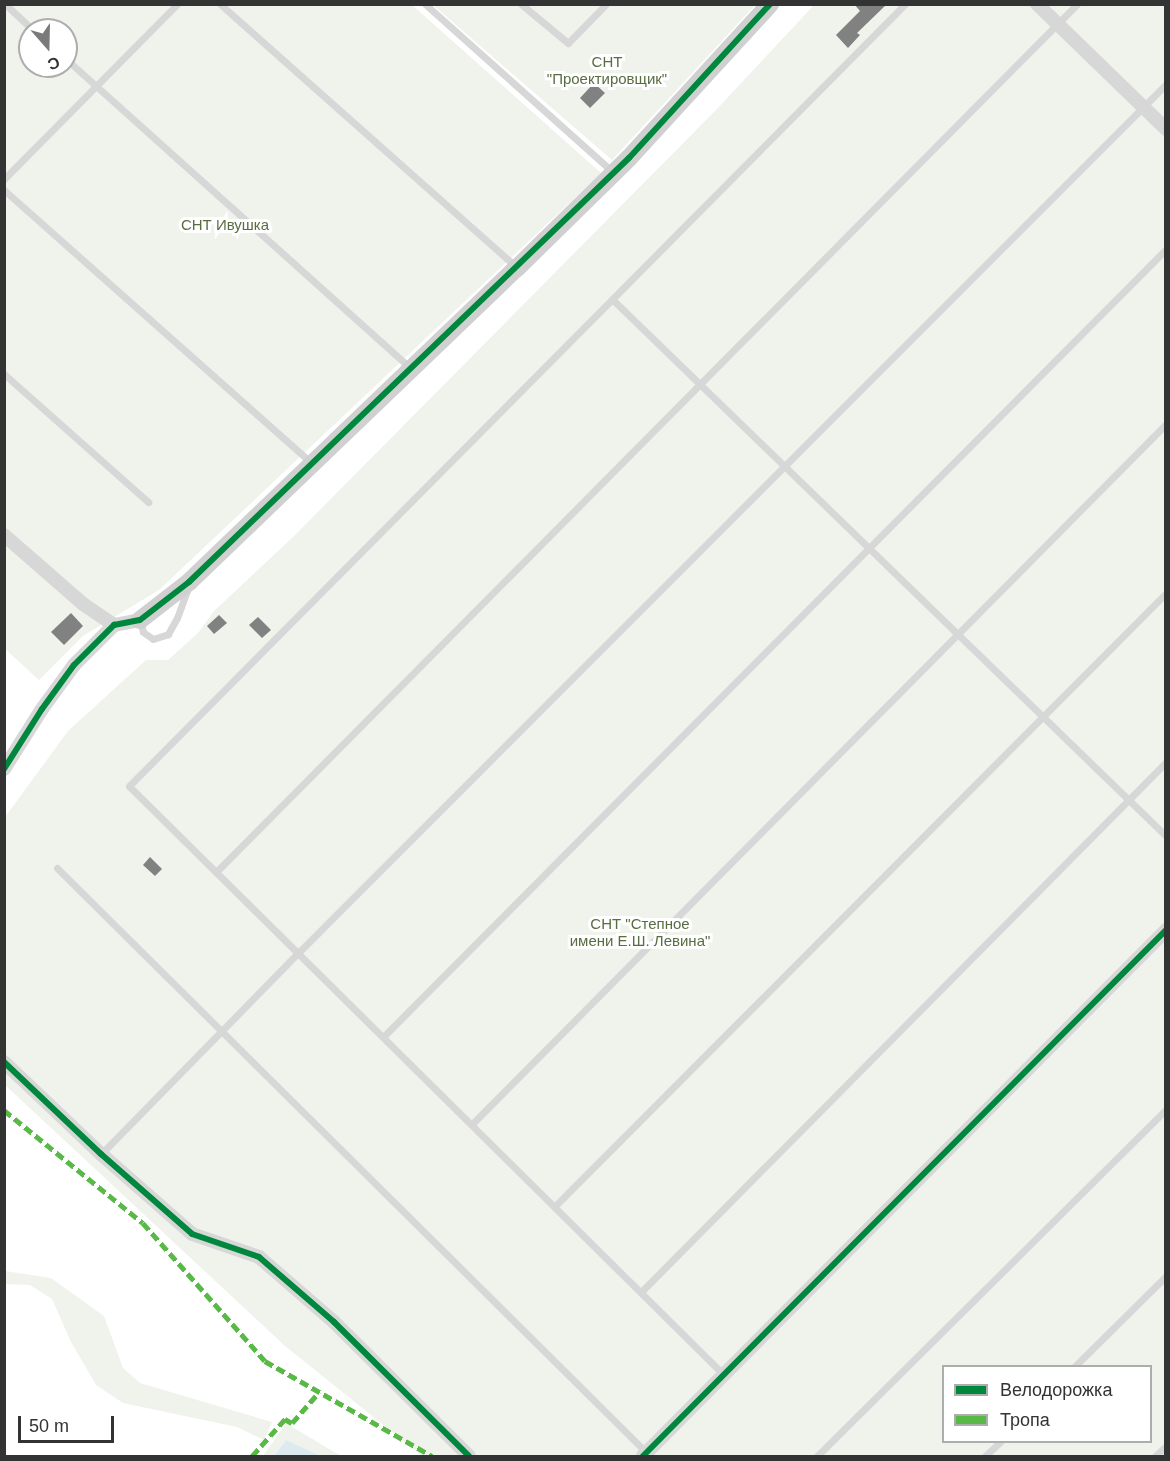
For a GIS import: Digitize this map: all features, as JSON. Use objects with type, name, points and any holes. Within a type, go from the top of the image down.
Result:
[{"type":"street","points":[[4,769],[42,709],[74,665],[114,625],[140,620],[189,582],[614,173],[770,4]]},
{"type":"street","points":[[1037,4],[1166,129]]},
{"type":"street","points":[[4,535],[82,604],[114,625]]},
{"type":"street","points":[[645,1455],[1166,930]]},
{"type":"street","points":[[4,1062],[101,1154],[192,1234],[259,1257],[334,1322],[469,1456]]},
{"type":"lane","points":[[5,4],[20,18]]},
{"type":"lane","points":[[4,179],[177,4]]},
{"type":"lane","points":[[220,4],[517,268]]},
{"type":"lane","points":[[425,4],[614,173]]},
{"type":"lane","points":[[520,4],[568,43],[606,4]]},
{"type":"lane","points":[[724,1375],[129,786],[905,4]]},
{"type":"lane","points":[[217,871],[1077,4]]},
{"type":"lane","points":[[78,70],[412,369]]},
{"type":"lane","points":[[101,1154],[299,952],[1166,84]]},
{"type":"lane","points":[[4,190],[312,464]]},
{"type":"lane","points":[[384,1036],[1166,249]]},
{"type":"lane","points":[[612,299],[1166,836]]},
{"type":"lane","points":[[4,374],[148,501]]},
{"type":"lane","points":[[472,1124],[1166,424]]},
{"type":"lane","points":[[140,620],[143,632],[153,639],[168,634],[177,618],[189,582]]},
{"type":"lane","points":[[555,1206],[1166,593]]},
{"type":"lane","points":[[641,1292],[1166,762]]},
{"type":"lane","points":[[57,868],[645,1455]]},
{"type":"lane","points":[[818,1456],[1166,1109]]},
{"type":"lane","points":[[1076,1365],[1166,1276]]},
{"type":"lane","points":[[985,1456],[999,1443]]},
{"type":"lane","points":[[1155,1456],[1166,1446]]},
{"type":"green space","name":"СНТ Ивушка","points":[[4,5],[412,5],[601,173],[159,590],[83,636],[39,680],[4,648]]},
{"type":"green space","name":"СНТ \"Проектировщик\"","points":[[433,5],[755,5],[612,160]]},
{"type":"green space","name":"СНТ \"Степное имени Е.Ш. Левина\"","points":[[814,5],[1165,5],[1165,1456],[422,1456],[285,1346],[5,1085],[5,817],[68,731],[146,660],[168,660],[198,633],[214,611],[293,537],[715,111]]},
{"type":"green space","points":[[5,1271],[51,1278],[104,1316],[123,1368],[140,1383],[272,1422],[264,1440],[237,1427],[123,1403],[96,1385],[71,1342],[52,1299],[30,1285],[5,1284]]},
{"type":"green space","points":[[286,1423],[343,1456],[321,1456],[286,1440],[274,1456],[263,1456]]},
{"type":"shaded area","points":[[286,1440],[321,1456],[274,1456]]},
{"type":"building","points":[[854,4],[887,4],[857,33],[860,35],[848,48],[836,35],[860,11]]},
{"type":"building","points":[[594,83],[605,93],[590,108],[580,98]]},
{"type":"building","points":[[71,613],[83,626],[64,645],[51,632]]},
{"type":"building","points":[[219,615],[227,623],[214,634],[207,626]]},
{"type":"building","points":[[258,617],[271,630],[262,638],[249,625]]},
{"type":"building","points":[[150,857],[162,869],[155,876],[143,865]]},
{"type":"marked path","points":[[4,1110],[143,1223],[265,1361],[432,1456]]},
{"type":"marked path","points":[[252,1456],[285,1419],[292,1423],[319,1392]]},
{"type":"cycle path","points":[[4,769],[42,709],[74,665],[114,625],[140,620],[189,582],[629,158],[770,4]]},
{"type":"cycle path","points":[[643,1456],[1166,930]]},
{"type":"cycle path","points":[[4,1062],[101,1154],[192,1234],[259,1257],[334,1322],[469,1456]]}]
